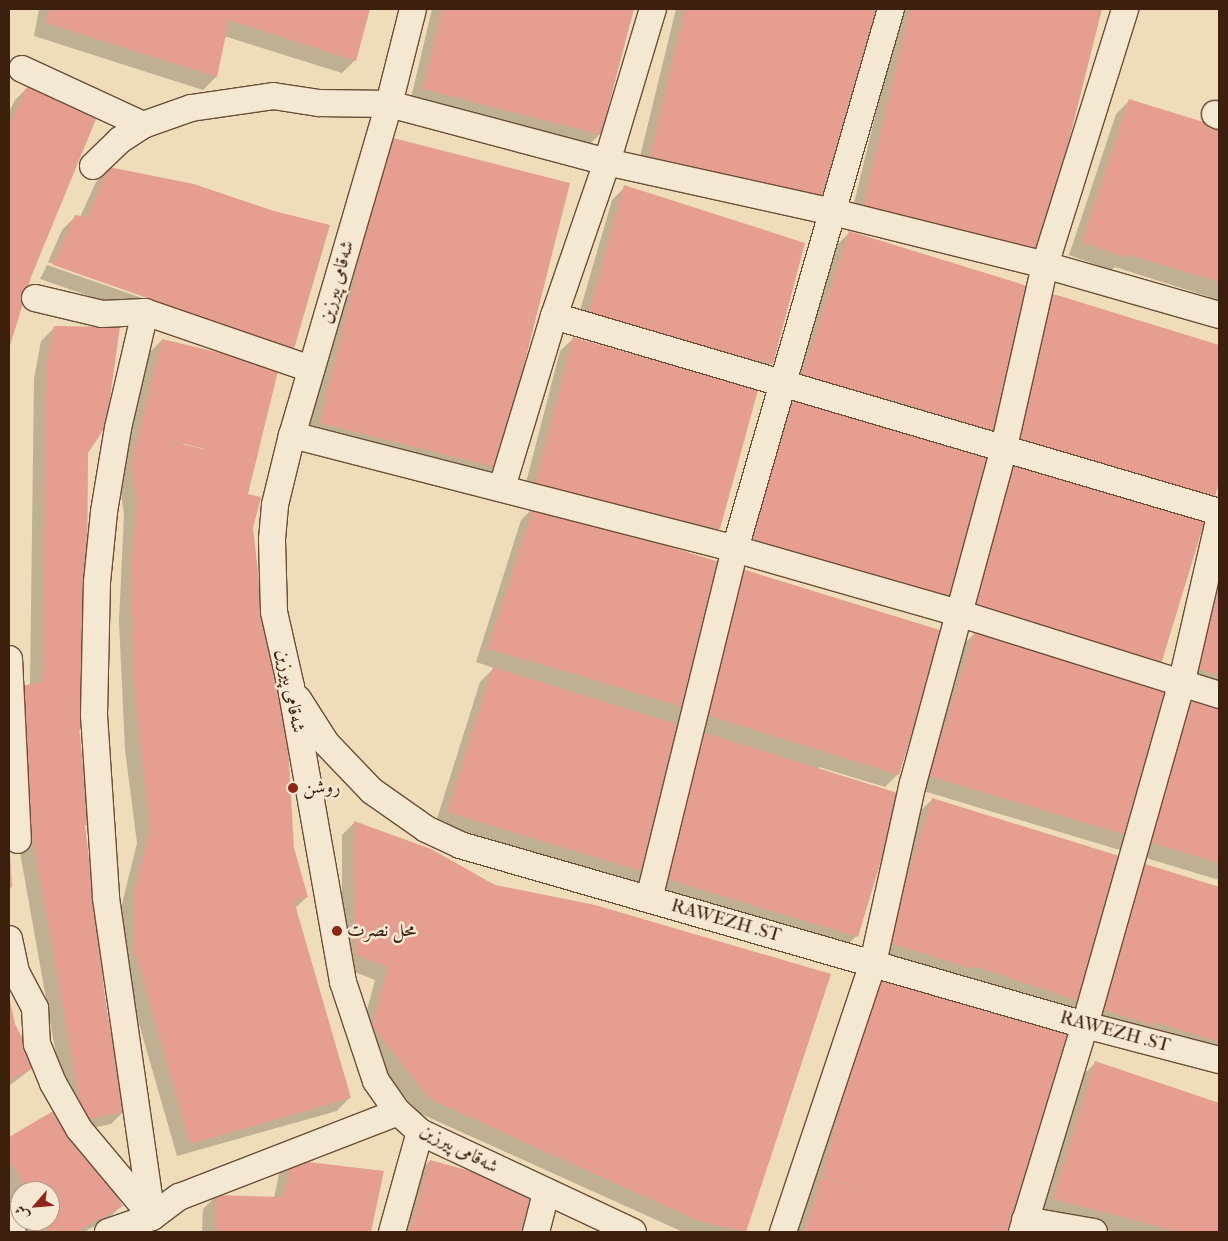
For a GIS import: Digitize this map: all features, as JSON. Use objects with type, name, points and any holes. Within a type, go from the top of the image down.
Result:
[{"type":"street","name":"شەقامی پیرزین","points":[[413,9],[389,104],[292,435],[276,504],[271,576],[274,612],[291,687],[343,982],[368,1064],[398,1112],[420,1132],[546,1193],[633,1232]]},
{"type":"street","points":[[502,488],[554,316],[608,162],[652,9]]},
{"type":"street","points":[[649,899],[734,549],[891,9]]},
{"type":"street","points":[[783,1232],[873,963],[913,783],[1004,447],[1045,265],[1125,9]]},
{"type":"street","points":[[22,69],[143,125]]},
{"type":"street","points":[[94,166],[120,140],[143,125],[191,108],[273,96],[319,103],[389,104],[608,162],[833,212],[1045,265],[1219,315]]},
{"type":"street","points":[[35,298],[102,314],[145,312],[311,369]]},
{"type":"street","points":[[145,312],[118,428],[104,512],[97,582],[94,715],[106,898],[155,1224]]},
{"type":"street","points":[[554,316],[783,381],[1219,512]]},
{"type":"street","points":[[292,435],[734,549],[958,613],[1181,685],[1219,694]]},
{"type":"street","points":[[1094,1232],[1023,1226],[1085,1025],[1181,685],[1219,521]]},
{"type":"street","points":[[9,659],[18,840]]},
{"type":"street","name":"RAWEZH .ST","points":[[291,687],[326,743],[348,768],[385,801],[426,830],[491,855],[1085,1025],[1219,1060]]},
{"type":"street","points":[[9,940],[16,972],[35,1008],[37,1044],[53,1083],[79,1129],[155,1224]]},
{"type":"street","points":[[108,1232],[155,1224],[179,1197],[398,1112]]},
{"type":"street","points":[[392,1232],[420,1132]]},
{"type":"street","points":[[536,1232],[546,1193]]},
{"type":"street","points":[[9,1216],[13,1232]]},
{"type":"building","points":[[49,9],[370,9],[356,61],[229,20],[217,77],[46,23]]},
{"type":"building","points":[[442,9],[634,9],[601,135],[423,89]]},
{"type":"building","points":[[685,9],[877,9],[829,201],[650,156]]},
{"type":"building","points":[[910,9],[1102,9],[1039,260],[861,215]]},
{"type":"building","points":[[28,85],[96,119],[31,277],[9,349],[9,125]]},
{"type":"building","points":[[1129,99],[1219,127],[1219,282],[1127,254],[1126,258],[1082,242]]},
{"type":"building","points":[[389,137],[570,183],[498,468],[320,423]]},
{"type":"building","points":[[109,167],[194,184],[274,211],[330,225],[294,349],[53,265],[75,215],[87,217]]},
{"type":"building","points":[[624,185],[805,243],[773,364],[587,318]]},
{"type":"building","points":[[849,231],[1219,345],[1219,482],[1214,500],[891,399],[890,403],[802,375]]},
{"type":"building","points":[[54,326],[120,327],[106,426],[88,453],[86,726],[79,726],[89,825],[85,825],[106,1005],[125,1112],[83,1120],[32,833],[16,687],[43,682],[46,365]]},
{"type":"building","points":[[573,337],[758,390],[720,529],[535,485]]},
{"type":"building","points":[[162,339],[279,367],[248,494],[261,497],[253,528],[260,589],[269,611],[286,711],[294,848],[308,897],[294,901],[351,1098],[190,1144],[134,947],[134,894],[150,828],[133,677],[131,565],[137,500],[131,465]],"holes":[[[172,441],[221,453],[172,442]]]},
{"type":"building","points":[[796,394],[1205,520],[1161,664],[750,538]]},
{"type":"building","points":[[534,505],[943,631],[899,775],[576,674],[488,649]]},
{"type":"building","points":[[1219,591],[1219,675],[1197,669]]},
{"type":"building","points":[[975,631],[1219,707],[1219,863],[929,776]]},
{"type":"building","points":[[493,667],[901,794],[858,937],[447,812]]},
{"type":"building","points":[[932,798],[1219,887],[1219,1042],[1155,1022],[1154,1026],[974,966],[973,969],[887,942]]},
{"type":"building","points":[[354,821],[431,849],[495,885],[595,905],[831,974],[746,1232],[699,1221],[430,1099],[372,1026],[388,967],[355,954]]},
{"type":"building","points":[[9,835],[12,887],[9,888]]},
{"type":"building","points":[[878,971],[1076,1025],[1029,1163],[1010,1232],[805,1232],[821,1177],[875,1192],[822,1176]]},
{"type":"building","points":[[9,996],[15,1024],[36,1066],[9,1081]]},
{"type":"building","points":[[1095,1061],[1219,1103],[1219,1232],[1179,1232],[1053,1199]]},
{"type":"building","points":[[60,1107],[123,1206],[76,1232],[49,1232],[60,1231],[60,1181],[22,1181],[9,1159],[9,1137]]},
{"type":"building","points":[[292,1160],[384,1171],[371,1232],[216,1232],[216,1195],[283,1197]]},
{"type":"building","points":[[430,1160],[481,1174],[531,1195],[521,1232],[409,1232]]},
{"type":"place","name":"روشن","points":[[293,788]]},
{"type":"place","name":"محل نصرت","points":[[337,931]]}]
